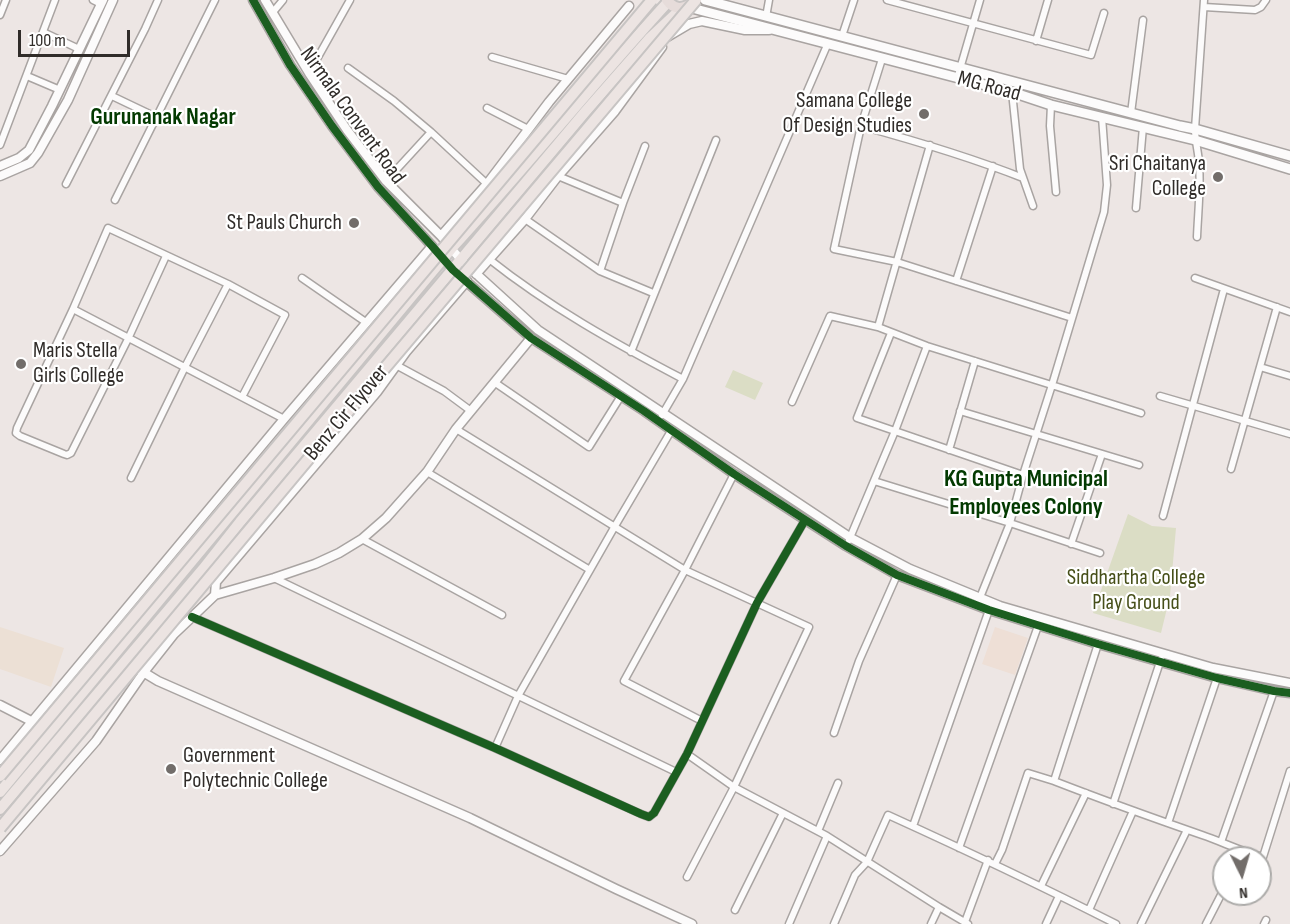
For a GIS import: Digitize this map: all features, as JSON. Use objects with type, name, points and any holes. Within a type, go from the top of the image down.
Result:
[{"type":"highway","points":[[666,1],[672,6],[690,4]]},
{"type":"main road","name":"Benz Cir Flyover","points":[[0,776],[652,0]]},
{"type":"main road","name":"MG Road","points":[[705,0],[722,2],[766,17],[1290,156]]},
{"type":"main road","points":[[0,792],[451,249],[500,196],[666,1]]},
{"type":"main road","name":"Benz Cir Flyover","points":[[0,828],[690,4]]},
{"type":"main road","name":"MG Road","points":[[690,4],[772,29],[1012,92],[1051,105],[1195,140],[1290,169]]},
{"type":"main road","points":[[0,808],[577,121],[649,39],[690,4]]},
{"type":"main road","points":[[1035,100],[1038,88]]},
{"type":"street","points":[[0,15],[6,0]]},
{"type":"street","points":[[0,145],[55,0]]},
{"type":"street","points":[[0,176],[30,163],[38,153],[68,100],[112,0]]},
{"type":"street","points":[[66,184],[158,0]]},
{"type":"street","points":[[116,200],[215,0]]},
{"type":"street","name":"Nirmala Convent Road","points":[[253,0],[290,65],[378,188],[453,270],[531,338],[846,546],[897,575],[978,602]]},
{"type":"street","name":"Nirmala Convent Road","points":[[265,0],[347,130],[386,181],[441,236],[461,260],[538,330],[851,537],[978,602]]},
{"type":"street","points":[[273,12],[283,0]]},
{"type":"street","points":[[309,73],[350,0]]},
{"type":"street","points":[[766,17],[769,0]]},
{"type":"street","points":[[842,36],[854,0]]},
{"type":"street","points":[[887,0],[907,2],[973,24],[1091,55],[1104,13]]},
{"type":"street","points":[[957,79],[980,0]]},
{"type":"street","points":[[1036,41],[1048,0]]},
{"type":"street","points":[[1197,237],[1199,160],[1195,129],[1204,3],[1256,10],[1266,0]]},
{"type":"street","points":[[0,166],[19,158],[29,150],[87,34],[99,1]]},
{"type":"street","points":[[629,3],[633,40]]},
{"type":"street","points":[[441,236],[487,184],[629,3]]},
{"type":"street","points":[[476,274],[615,111],[669,36],[688,24],[702,21],[745,30],[772,29]]},
{"type":"street","points":[[1131,112],[1143,21]]},
{"type":"street","points":[[44,32],[79,48]]},
{"type":"street","points":[[649,39],[669,36]]},
{"type":"street","points":[[659,422],[683,379],[828,43]]},
{"type":"street","points":[[492,57],[568,79]]},
{"type":"street","points":[[882,59],[861,126],[834,249],[897,262],[1072,318]]},
{"type":"street","points":[[348,68],[394,101],[487,184]]},
{"type":"street","points":[[27,76],[60,90]]},
{"type":"street","points":[[1012,92],[1020,169],[1033,206]]},
{"type":"street","points":[[112,96],[156,117]]},
{"type":"street","points":[[1051,105],[1050,126],[1056,192]]},
{"type":"street","points":[[487,108],[528,129]]},
{"type":"street","points":[[978,602],[1010,523],[1104,212],[1107,185],[1102,117]]},
{"type":"street","points":[[861,126],[930,145],[1023,178]]},
{"type":"street","points":[[1136,208],[1143,127]]},
{"type":"street","points":[[386,181],[431,132]]},
{"type":"street","points":[[631,352],[717,140]]},
{"type":"street","points":[[878,327],[930,145]]},
{"type":"street","points":[[600,271],[645,146]]},
{"type":"street","points":[[956,281],[993,166]]},
{"type":"street","points":[[558,176],[623,203]]},
{"type":"street","points":[[525,219],[600,271],[654,293]]},
{"type":"street","points":[[166,256],[128,339],[71,453],[64,454],[16,433],[16,428],[73,309],[108,228],[228,284],[285,315],[242,397]]},
{"type":"street","points":[[0,760],[284,419],[432,246]]},
{"type":"street","points":[[489,259],[512,278],[631,352],[683,379]]},
{"type":"street","points":[[302,278],[367,323]]},
{"type":"street","points":[[1195,278],[1290,312]]},
{"type":"street","points":[[215,595],[216,582],[377,392],[406,352],[467,282]]},
{"type":"street","points":[[131,478],[228,284]]},
{"type":"street","points":[[1163,516],[1224,289]]},
{"type":"street","points":[[1231,469],[1277,307]]},
{"type":"street","points":[[73,309],[284,419]]},
{"type":"street","points":[[792,402],[830,316],[878,327],[927,346],[1141,413]]},
{"type":"street","points":[[891,333],[857,418],[1023,475]]},
{"type":"street","points":[[0,851],[96,741],[144,672],[174,634],[215,595],[315,564],[362,539],[386,518],[427,472],[456,429],[531,338]]},
{"type":"street","points":[[846,546],[895,431],[927,346]]},
{"type":"street","points":[[950,450],[975,361]]},
{"type":"street","points":[[396,365],[444,391],[471,411]]},
{"type":"street","points":[[1260,367],[1290,376]]},
{"type":"street","points":[[494,382],[589,447],[621,396]]},
{"type":"street","points":[[1160,396],[1290,434]]},
{"type":"street","points":[[960,411],[1139,465]]},
{"type":"street","points":[[456,429],[685,570],[809,627],[734,787],[687,877]]},
{"type":"street","points":[[495,748],[518,696],[671,431]]},
{"type":"street","points":[[1071,544],[1102,454]]},
{"type":"street","points":[[427,472],[590,570]]},
{"type":"street","points":[[702,721],[624,681],[734,474]]},
{"type":"street","points":[[874,481],[1010,523],[1100,554]]},
{"type":"street","points":[[192,617],[649,817],[654,813],[687,754],[757,603],[805,520]]},
{"type":"street","points":[[362,539],[502,615]]},
{"type":"street","points":[[834,733],[860,661],[897,575]]},
{"type":"street","points":[[274,578],[676,772]]},
{"type":"street","points":[[978,602],[989,610],[1098,644],[1290,683]]},
{"type":"street","points":[[978,602],[1161,658],[1217,678],[1290,693]]},
{"type":"street","points":[[913,826],[989,610]]},
{"type":"street","points":[[959,848],[1038,626]]},
{"type":"street","points":[[1054,782],[1098,644]]},
{"type":"street","points":[[1113,804],[1161,658]]},
{"type":"street","points":[[125,661],[158,681],[470,818],[692,924]]},
{"type":"street","points":[[1168,824],[1217,678]]},
{"type":"street","points":[[1221,842],[1274,691]]},
{"type":"street","points":[[0,705],[51,730]]},
{"type":"street","points":[[687,754],[734,787],[827,836],[967,923],[988,861]]},
{"type":"street","points":[[1266,846],[1290,771]]},
{"type":"street","points":[[995,864],[1002,850],[1028,773],[1227,846]]},
{"type":"street","points":[[818,831],[837,783]]},
{"type":"street","points":[[1041,886],[1086,794]]},
{"type":"street","points":[[1089,910],[1133,811]]},
{"type":"street","points":[[735,910],[783,813]]},
{"type":"street","points":[[834,924],[855,875],[867,862],[888,814],[1116,924]]},
{"type":"street","points":[[1141,924],[1187,830]]},
{"type":"street","points":[[789,924],[827,836]]},
{"type":"street","points":[[1046,924],[1059,896]]},
{"type":"street","points":[[1206,924],[1215,906]]},
{"type":"street","points":[[931,924],[939,907]]},
{"type":"shaded area","points":[[0,627],[64,648],[51,687],[0,669]]},
{"type":"shaded area","points":[[995,627],[1028,638],[1015,675],[982,664]]},
{"type":"green space","points":[[733,370],[763,383],[755,400],[725,387]]},
{"type":"green space","name":"Siddhartha College Play Ground","points":[[1128,514],[1152,526],[1176,528],[1170,596],[1161,633],[1093,613]]},
{"type":"cycle path","points":[[253,0],[290,65],[332,126],[378,187],[453,270],[531,338],[644,411],[734,474],[846,546],[897,575],[989,610],[1098,644],[1217,678],[1290,693]]},
{"type":"cycle path","points":[[192,617],[649,817],[654,813],[687,754],[757,603],[805,520]]},
{"type":"place","name":"Samana College Of Design Studies","points":[[924,114]]},
{"type":"place","name":"Sri Chaitanya College","points":[[1218,177]]},
{"type":"place","name":"St Pauls Church","points":[[354,223]]},
{"type":"place","name":"Maris Stella Girls College","points":[[21,364]]},
{"type":"place","name":"Government Polytechnic College","points":[[171,769]]},
{"type":"district","name":"Gurunanak Nagar","points":[[163,118]]},
{"type":"district","name":"KG Gupta Municipal Employees Colony","points":[[1026,494]]}]
